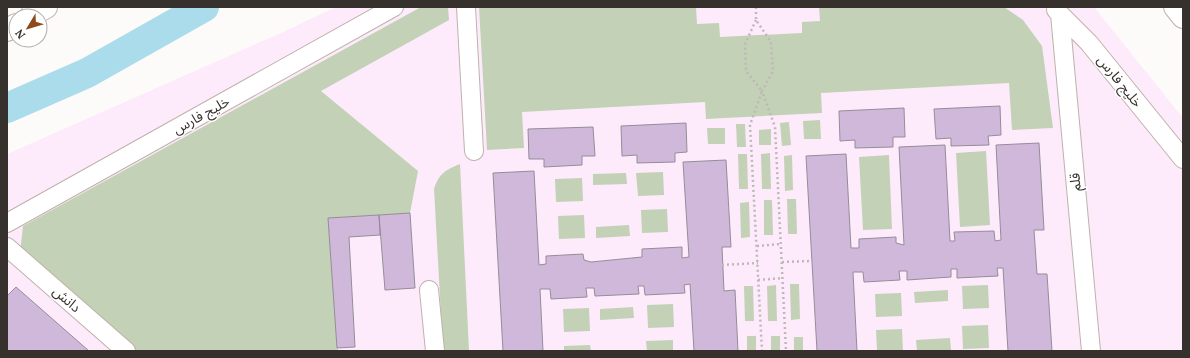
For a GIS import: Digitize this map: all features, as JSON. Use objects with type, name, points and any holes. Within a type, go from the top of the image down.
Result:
[{"type":"main road","points":[[1175,7],[1183,17]]},
{"type":"street","name":"خلیج فارس","points":[[7,223],[394,7]]},
{"type":"street","points":[[466,7],[474,151]]},
{"type":"street","name":"خلیج فارس","points":[[1056,10],[1089,43],[1183,159]]},
{"type":"street","name":"قلم","points":[[1056,10],[1091,351]]},
{"type":"street","name":"دانش","points":[[7,247],[126,351]]},
{"type":"street","points":[[429,290],[435,351]]},
{"type":"path","points":[[756,7],[756,20],[745,44],[746,71],[762,91],[775,127],[786,351]]},
{"type":"path","points":[[756,20],[771,42],[773,71],[762,91],[750,125],[762,351]]},
{"type":"path","points":[[757,246],[781,244]]},
{"type":"path","points":[[782,262],[812,261]]},
{"type":"path","points":[[722,265],[758,263]]},
{"type":"path","points":[[758,280],[783,278]]},
{"type":"shaded area","points":[[336,7],[1094,7],[1183,118],[1183,351],[7,351],[7,154],[283,32]]},
{"type":"green space","points":[[421,7],[448,7],[449,20],[321,91],[418,171],[410,213],[328,218],[338,351],[133,351],[20,253],[23,226]]},
{"type":"green space","points":[[479,7],[696,7],[697,24],[719,23],[720,37],[802,33],[802,22],[820,21],[819,7],[1004,7],[1023,20],[1042,46],[1053,128],[1012,130],[1009,83],[821,93],[822,113],[706,119],[705,102],[522,112],[524,148],[487,150]]},
{"type":"green space","points":[[820,120],[821,139],[804,139],[803,121]]},
{"type":"green space","points":[[789,122],[791,145],[782,146],[780,123]]},
{"type":"green space","points":[[736,124],[745,124],[746,147],[737,147]]},
{"type":"green space","points":[[707,128],[725,128],[725,144],[708,144]]},
{"type":"green space","points":[[771,129],[771,145],[759,145],[759,130]]},
{"type":"green space","points":[[986,151],[990,225],[960,227],[956,153]]},
{"type":"green space","points":[[770,153],[771,189],[762,189],[761,154]]},
{"type":"green space","points":[[738,154],[747,154],[748,189],[739,189]]},
{"type":"green space","points":[[792,155],[793,190],[785,191],[784,156]]},
{"type":"green space","points":[[889,155],[892,229],[863,230],[859,157]]},
{"type":"green space","points":[[460,164],[469,351],[443,351],[434,189],[443,173]]},
{"type":"green space","points":[[663,172],[664,195],[638,196],[636,173]]},
{"type":"green space","points":[[626,173],[627,184],[593,185],[593,174]]},
{"type":"green space","points":[[582,178],[583,201],[556,202],[555,179]]},
{"type":"green space","points":[[787,199],[796,199],[797,234],[788,234]]},
{"type":"green space","points":[[764,200],[772,200],[773,235],[764,235]]},
{"type":"green space","points":[[749,202],[750,237],[741,238],[740,203]]},
{"type":"green space","points":[[667,209],[668,232],[642,233],[641,210]]},
{"type":"green space","points":[[584,215],[585,238],[559,239],[558,216]]},
{"type":"green space","points":[[629,225],[630,236],[596,238],[596,227]]},
{"type":"green space","points":[[790,284],[799,284],[800,319],[791,320]]},
{"type":"green space","points":[[776,285],[777,321],[768,321],[767,286]]},
{"type":"green space","points":[[988,285],[989,308],[963,309],[962,286]]},
{"type":"green space","points":[[744,286],[753,286],[754,321],[745,321]]},
{"type":"green space","points":[[948,290],[948,301],[915,303],[914,292]]},
{"type":"green space","points":[[901,293],[902,316],[876,317],[875,294]]},
{"type":"green space","points":[[673,304],[674,327],[648,328],[647,305]]},
{"type":"green space","points":[[633,307],[634,318],[600,320],[600,309]]},
{"type":"green space","points":[[589,308],[590,331],[564,332],[563,309]]},
{"type":"green space","points":[[988,325],[989,348],[963,349],[962,326]]},
{"type":"green space","points":[[902,329],[903,351],[877,351],[876,330]]},
{"type":"green space","points":[[747,336],[756,336],[756,351],[747,351]]},
{"type":"green space","points":[[771,336],[780,336],[780,351],[771,351]]},
{"type":"green space","points":[[794,337],[803,337],[803,351],[794,351]]},
{"type":"green space","points":[[950,338],[951,350],[917,351],[916,340]]},
{"type":"green space","points":[[673,340],[673,351],[647,351],[646,341]]},
{"type":"green space","points":[[590,345],[591,351],[564,351],[564,346]]},
{"type":"building","points":[[1000,106],[1001,135],[988,136],[989,145],[951,146],[951,138],[936,139],[934,109]]},
{"type":"building","points":[[904,108],[905,137],[893,137],[893,147],[855,148],[855,140],[840,141],[839,111]]},
{"type":"building","points":[[686,123],[687,152],[675,153],[675,162],[637,163],[637,155],[622,156],[621,126]]},
{"type":"building","points":[[593,127],[595,156],[582,156],[582,165],[544,167],[544,159],[529,159],[528,129]]},
{"type":"building","points":[[1039,143],[1044,230],[1034,230],[1037,274],[1047,274],[1052,351],[1008,351],[1003,268],[997,268],[998,276],[957,278],[957,269],[951,269],[951,277],[907,280],[907,271],[899,271],[900,280],[864,282],[863,272],[853,272],[857,351],[817,351],[806,156],[846,154],[851,248],[859,248],[859,239],[896,237],[896,243],[904,245],[899,147],[945,145],[950,241],[955,241],[954,232],[994,231],[995,241],[1001,240],[996,145]]},
{"type":"building","points":[[726,160],[731,247],[722,247],[724,291],[735,290],[738,351],[694,351],[690,284],[684,285],[685,293],[645,295],[644,286],[638,286],[639,294],[595,296],[594,288],[586,288],[587,297],[551,299],[550,289],[540,289],[543,351],[503,351],[493,173],[534,171],[539,265],[546,264],[546,256],[583,254],[584,260],[591,262],[642,257],[642,249],[682,247],[682,258],[689,257],[683,162]]},
{"type":"building","points":[[410,213],[415,288],[385,290],[379,215]]},
{"type":"building","points":[[379,215],[380,235],[349,237],[355,347],[337,348],[328,218]]},
{"type":"building","points":[[16,287],[89,351],[7,351],[7,296]]},
{"type":"waterway","points":[[7,108],[87,73],[204,7]]}]
